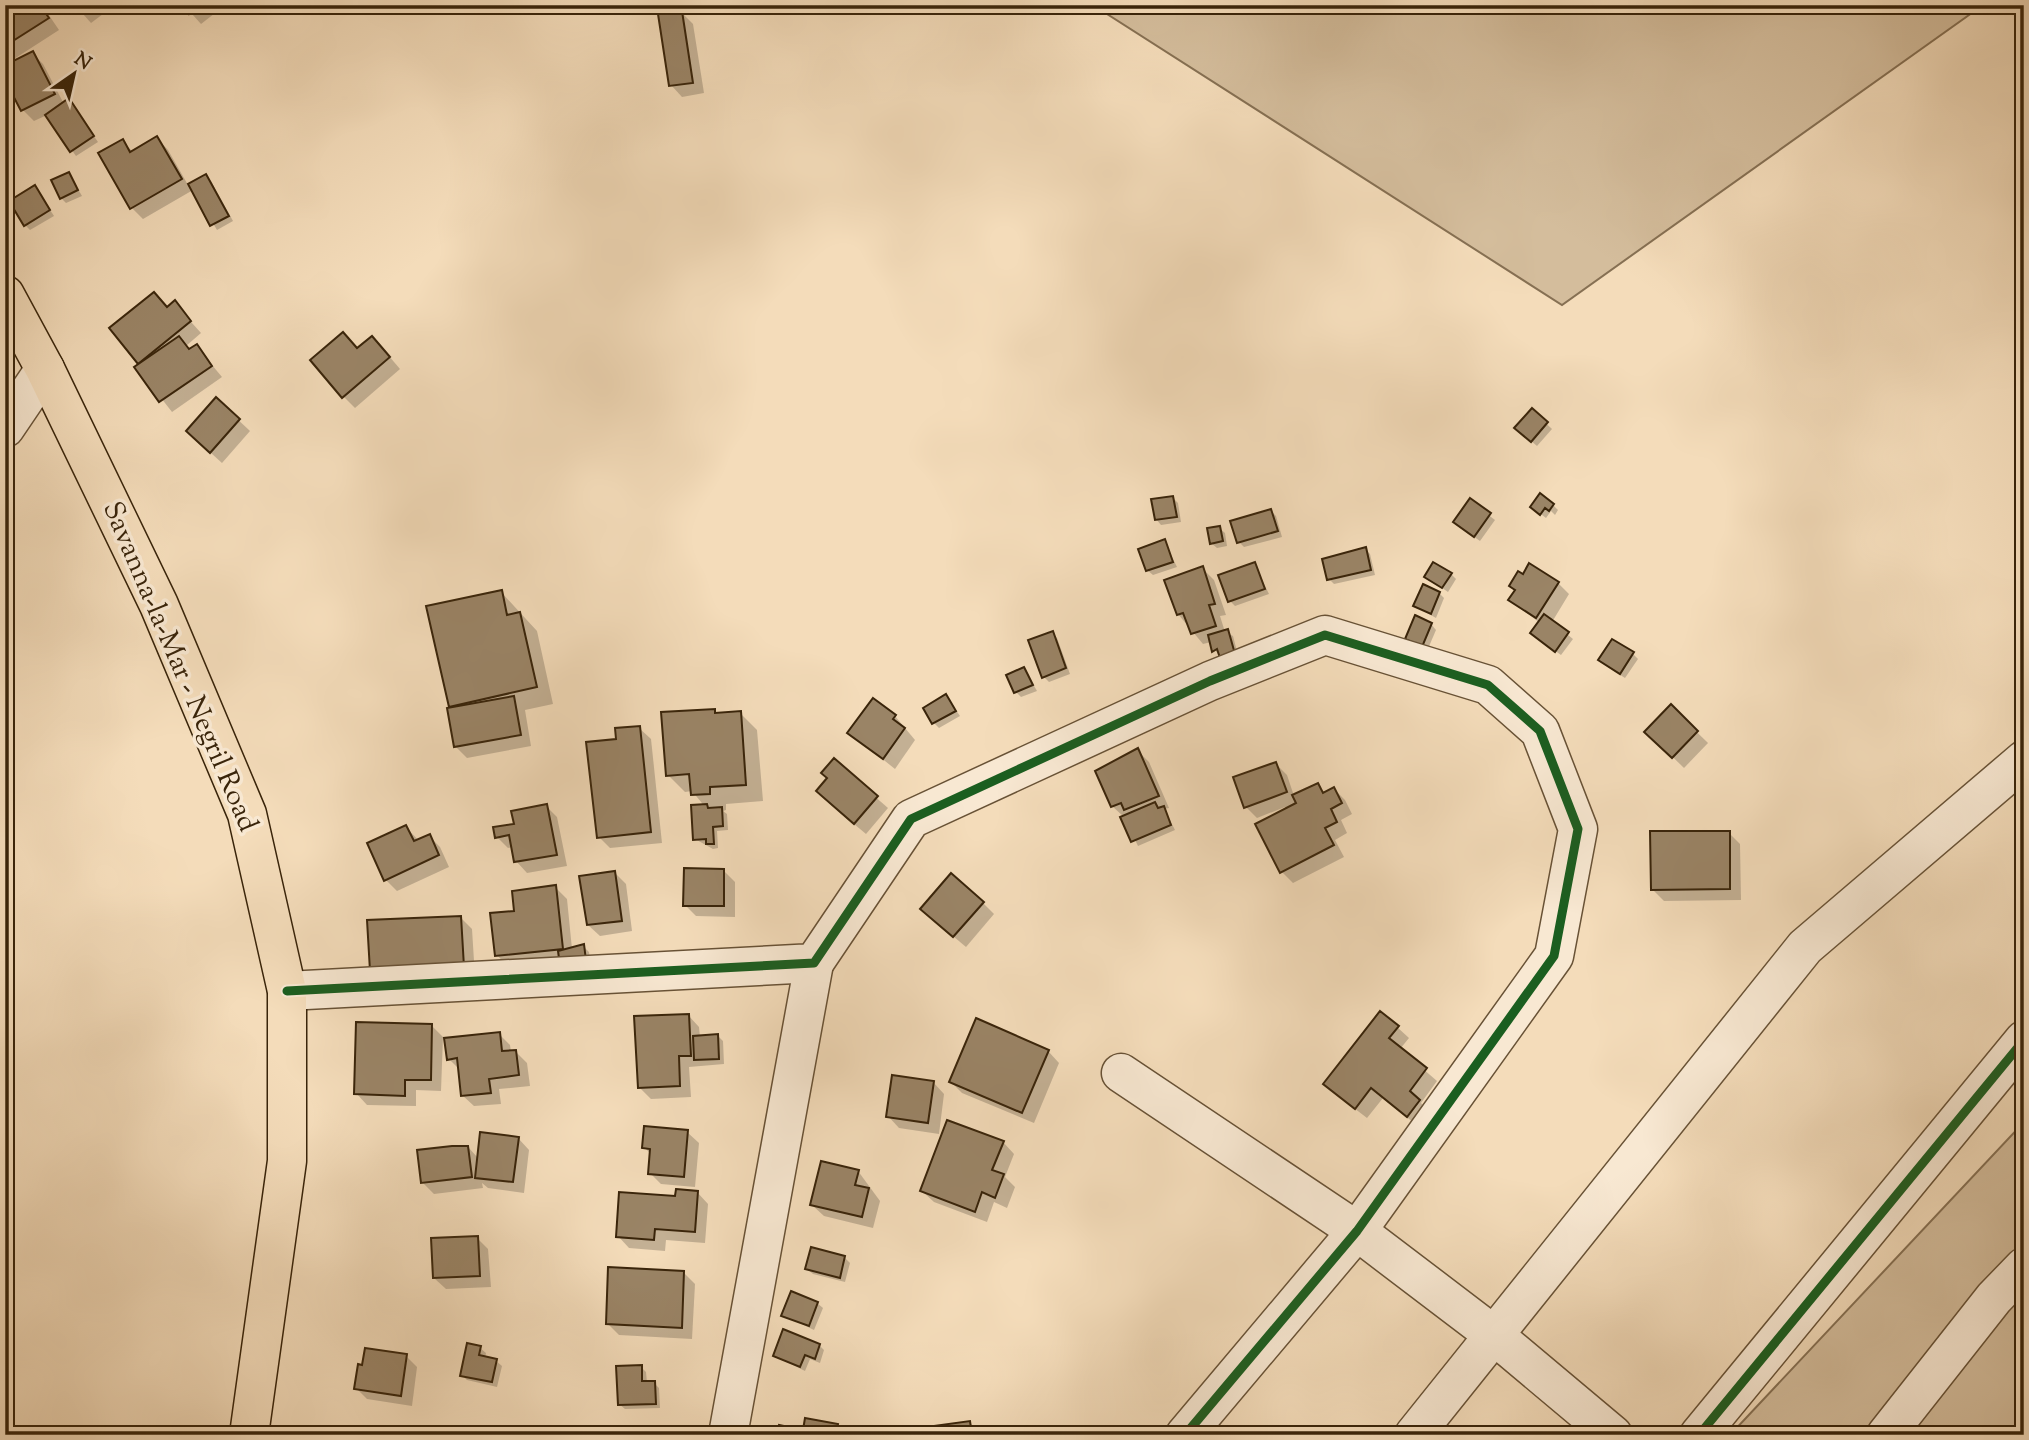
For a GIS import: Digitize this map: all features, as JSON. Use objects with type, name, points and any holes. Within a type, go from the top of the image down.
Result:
[{"type":"main road","name":"Savanna-la-Mar - Negril Road","points":[[5,295],[45,369],[159,605],[247,814],[287,991],[287,1161],[249,1435]]},
{"type":"street","points":[[5,428],[45,369]]},
{"type":"street","points":[[729,1435],[814,963],[911,818],[1210,681],[1325,635],[1488,685],[1540,731],[1578,829],[1554,956],[1357,1231],[1185,1435]]},
{"type":"street","points":[[1413,1435],[1805,947],[2024,760]]},
{"type":"street","points":[[287,991],[814,963]]},
{"type":"street","points":[[1699,1435],[2024,1040]]},
{"type":"street","points":[[1121,1073],[1357,1231],[1495,1336],[1614,1435]]},
{"type":"street","points":[[1886,1435],[1994,1298],[2024,1267]]},
{"type":"shaded area","points":[[1093,5],[1983,5],[1562,305]]},
{"type":"shaded area","points":[[2024,1122],[2024,1435],[1730,1435]]},
{"type":"building","points":[[5,5],[40,5],[49,18],[5,46]]},
{"type":"building","points":[[73,5],[88,5],[78,12]]},
{"type":"building","points":[[182,5],[200,5],[189,14]]},
{"type":"building","points":[[682,11],[693,83],[669,86],[658,14]]},
{"type":"building","points":[[33,51],[55,94],[21,111],[5,80],[5,65]]},
{"type":"building","points":[[69,98],[94,136],[70,152],[45,115]]},
{"type":"building","points":[[157,136],[182,179],[130,209],[98,153],[123,139],[130,152]]},
{"type":"building","points":[[69,172],[78,190],[60,199],[51,180]]},
{"type":"building","points":[[206,174],[229,216],[210,226],[188,184]]},
{"type":"building","points":[[35,185],[50,210],[24,226],[9,201]]},
{"type":"building","points":[[154,292],[167,307],[175,300],[191,321],[138,364],[109,328]]},
{"type":"building","points":[[343,332],[357,348],[372,336],[390,357],[342,398],[310,360]]},
{"type":"building","points":[[179,336],[189,349],[197,344],[212,366],[159,402],[134,367]]},
{"type":"building","points":[[216,397],[240,419],[210,453],[186,431]]},
{"type":"building","points":[[1532,408],[1548,422],[1531,442],[1514,428]]},
{"type":"building","points":[[1540,493],[1554,504],[1549,511],[1545,508],[1540,515],[1530,507]]},
{"type":"building","points":[[1173,496],[1177,517],[1155,520],[1151,499]]},
{"type":"building","points":[[1470,498],[1491,513],[1474,537],[1453,522]]},
{"type":"building","points":[[1271,509],[1278,531],[1237,543],[1230,521]]},
{"type":"building","points":[[1220,526],[1223,541],[1210,544],[1207,528]]},
{"type":"building","points":[[1165,539],[1173,562],[1146,571],[1138,549]]},
{"type":"building","points":[[1366,547],[1371,570],[1327,580],[1322,559]]},
{"type":"building","points":[[1255,562],[1265,589],[1228,602],[1218,575]]},
{"type":"building","points":[[1433,562],[1452,573],[1442,588],[1424,577]]},
{"type":"building","points":[[1529,563],[1559,582],[1536,618],[1508,600],[1515,590],[1509,586],[1518,571],[1523,574]]},
{"type":"building","points":[[1203,566],[1215,604],[1209,605],[1216,626],[1191,634],[1183,613],[1177,615],[1164,580]]},
{"type":"building","points":[[1423,584],[1440,592],[1431,614],[1413,606]]},
{"type":"building","points":[[502,590],[507,615],[520,612],[537,687],[449,707],[426,606]]},
{"type":"building","points":[[1544,614],[1569,632],[1555,652],[1530,633]]},
{"type":"building","points":[[1415,615],[1432,623],[1422,647],[1405,639]]},
{"type":"building","points":[[1228,629],[1235,654],[1220,658],[1217,649],[1212,652],[1208,635]]},
{"type":"building","points":[[1053,631],[1066,668],[1042,678],[1028,640]]},
{"type":"building","points":[[1612,639],[1634,652],[1620,674],[1598,660]]},
{"type":"building","points":[[1024,667],[1033,685],[1014,693],[1006,675]]},
{"type":"building","points":[[946,694],[956,711],[932,724],[923,708]]},
{"type":"building","points":[[514,696],[521,735],[454,747],[447,708]]},
{"type":"building","points":[[873,698],[896,715],[893,719],[905,728],[883,759],[847,733]]},
{"type":"building","points":[[1671,704],[1698,731],[1672,758],[1644,732]]},
{"type":"building","points":[[715,709],[715,713],[741,711],[746,785],[710,787],[710,794],[691,795],[689,774],[666,776],[661,712]]},
{"type":"building","points":[[640,726],[651,832],[597,838],[586,742],[616,739],[615,728]]},
{"type":"building","points":[[1138,748],[1159,796],[1124,810],[1121,803],[1111,807],[1095,771]]},
{"type":"building","points":[[834,758],[878,796],[854,824],[816,791],[827,778],[821,773]]},
{"type":"building","points":[[1276,762],[1287,792],[1244,808],[1233,777]]},
{"type":"building","points":[[1318,783],[1323,793],[1334,787],[1342,803],[1331,809],[1337,822],[1325,828],[1334,845],[1280,873],[1255,824],[1296,803],[1292,795]]},
{"type":"building","points":[[1155,802],[1158,808],[1164,806],[1171,825],[1131,842],[1120,817]]},
{"type":"building","points":[[547,804],[557,855],[514,862],[509,835],[495,838],[493,827],[514,824],[511,811]]},
{"type":"building","points":[[707,804],[708,808],[722,807],[723,826],[713,827],[714,844],[706,844],[706,839],[693,840],[691,805]]},
{"type":"building","points":[[406,825],[414,841],[430,834],[439,855],[384,881],[367,843]]},
{"type":"building","points":[[1650,831],[1730,831],[1730,889],[1651,890]]},
{"type":"building","points":[[684,868],[724,869],[724,906],[683,906]]},
{"type":"building","points":[[615,871],[622,921],[587,925],[579,876]]},
{"type":"building","points":[[951,873],[984,902],[953,937],[920,909]]},
{"type":"building","points":[[556,885],[563,949],[495,956],[490,913],[514,911],[512,891]]},
{"type":"building","points":[[461,916],[464,967],[370,971],[367,920]]},
{"type":"building","points":[[584,944],[587,969],[561,973],[558,951]]},
{"type":"building","points":[[1380,1011],[1399,1026],[1389,1038],[1427,1068],[1410,1091],[1420,1100],[1407,1117],[1371,1088],[1355,1109],[1323,1084]]},
{"type":"building","points":[[689,1014],[691,1056],[679,1056],[680,1086],[638,1088],[634,1016]]},
{"type":"building","points":[[976,1018],[1049,1050],[1022,1113],[949,1082]]},
{"type":"building","points":[[356,1022],[432,1024],[431,1080],[405,1080],[405,1096],[354,1094]]},
{"type":"building","points":[[500,1032],[502,1051],[516,1050],[519,1075],[489,1079],[491,1093],[461,1096],[457,1058],[447,1060],[444,1038]]},
{"type":"building","points":[[718,1034],[719,1059],[694,1060],[693,1036]]},
{"type":"building","points":[[892,1075],[934,1081],[928,1123],[886,1117]]},
{"type":"building","points":[[947,1120],[1004,1141],[992,1170],[1004,1174],[995,1198],[982,1192],[975,1212],[920,1191]]},
{"type":"building","points":[[644,1126],[688,1130],[684,1177],[648,1174],[650,1149],[642,1148]]},
{"type":"building","points":[[480,1132],[519,1137],[513,1182],[475,1178]]},
{"type":"building","points":[[468,1146],[472,1177],[421,1183],[417,1150]]},
{"type":"building","points":[[821,1161],[859,1170],[855,1185],[869,1188],[862,1217],[810,1205]]},
{"type":"building","points":[[676,1189],[698,1191],[695,1232],[655,1229],[654,1240],[616,1237],[619,1192],[675,1196]]},
{"type":"building","points":[[478,1236],[480,1276],[433,1278],[431,1238]]},
{"type":"building","points":[[811,1247],[845,1256],[840,1278],[805,1269]]},
{"type":"building","points":[[608,1267],[684,1271],[682,1328],[606,1324]]},
{"type":"building","points":[[791,1291],[818,1302],[809,1326],[781,1316]]},
{"type":"building","points":[[783,1329],[820,1344],[815,1359],[805,1355],[800,1367],[773,1356]]},
{"type":"building","points":[[467,1343],[481,1346],[479,1355],[497,1359],[492,1382],[460,1376]]},
{"type":"building","points":[[365,1348],[407,1354],[401,1396],[354,1389],[358,1364],[362,1365]]},
{"type":"building","points":[[642,1365],[642,1381],[655,1381],[656,1404],[618,1405],[616,1366]]},
{"type":"building","points":[[805,1418],[838,1424],[836,1435],[777,1435],[779,1425],[803,1430]]},
{"type":"building","points":[[970,1421],[972,1435],[912,1435],[911,1429]]},
{"type":"cycle path","points":[[287,991],[814,963],[911,819],[1210,681],[1325,635],[1488,685],[1540,731],[1578,829],[1554,956],[1357,1231],[1185,1435]]},
{"type":"cycle path","points":[[1699,1435],[2024,1040]]}]
